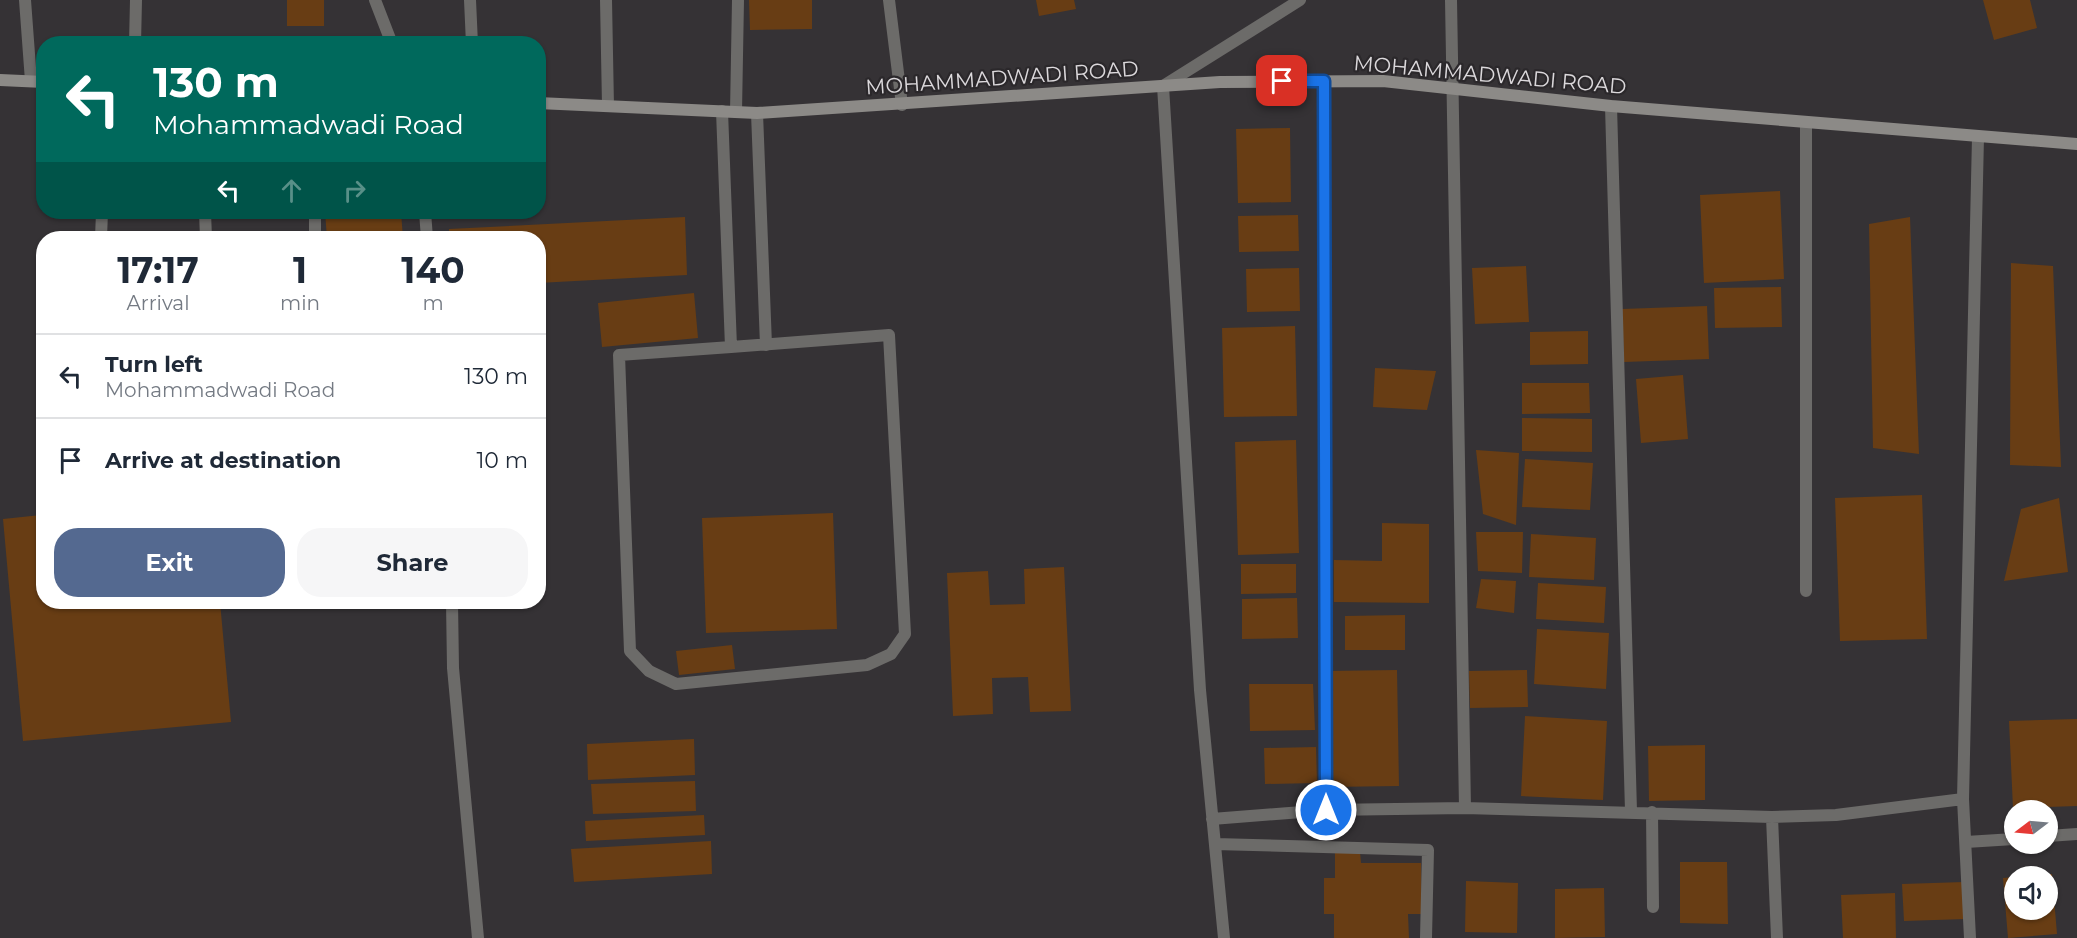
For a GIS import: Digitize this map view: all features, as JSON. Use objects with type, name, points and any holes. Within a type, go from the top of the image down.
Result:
[{"type":"main road","points":[[0,80],[36,82]]},
{"type":"main road","name":"MOHAMMADWADI ROAD","points":[[546,103],[758,113],[1220,82],[1383,81],[1611,106],[2077,144]]},
{"type":"street","points":[[25,0],[36,69]]},
{"type":"street","points":[[135,36],[136,0]]},
{"type":"street","points":[[375,0],[389,36]]},
{"type":"street","points":[[470,0],[472,36]]},
{"type":"street","points":[[606,0],[608,106]]},
{"type":"street","points":[[736,112],[738,0]]},
{"type":"street","points":[[889,0],[902,105]]},
{"type":"street","points":[[1224,938],[1200,690],[1163,86],[1300,0]]},
{"type":"street","points":[[1451,0],[1465,808]]},
{"type":"street","points":[[1324,81],[1326,810]]},
{"type":"street","points":[[1611,106],[1631,811]]},
{"type":"street","points":[[722,111],[731,347]]},
{"type":"street","points":[[758,113],[766,345]]},
{"type":"street","points":[[1806,122],[1806,591]]},
{"type":"street","points":[[1970,938],[1963,799],[1978,137]]},
{"type":"street","points":[[889,334],[905,634],[891,654],[867,664],[676,684],[649,671],[630,651],[620,355],[731,347],[889,334]]},
{"type":"street","points":[[453,609],[453,668],[478,938]]},
{"type":"street","points":[[1212,819],[1326,810],[1465,808],[1631,811],[1772,818],[1836,815],[1963,799]]},
{"type":"street","points":[[1652,812],[1653,907]]},
{"type":"street","points":[[1772,818],[1777,938]]},
{"type":"street","points":[[2058,835],[2077,834]]},
{"type":"street","points":[[1966,842],[2004,840]]},
{"type":"street","points":[[1215,844],[1428,850],[1426,938]]},
{"type":"building","points":[[287,0],[324,0],[324,26],[287,26]]},
{"type":"building","points":[[749,0],[812,0],[812,29],[750,30]]},
{"type":"building","points":[[1036,0],[1074,0],[1076,9],[1039,16]]},
{"type":"building","points":[[1983,0],[2030,0],[2037,28],[1994,40]]},
{"type":"building","points":[[1290,128],[1291,202],[1238,203],[1236,129]]},
{"type":"building","points":[[1780,191],[1784,279],[1704,283],[1700,195]]},
{"type":"building","points":[[1298,215],[1299,251],[1239,252],[1238,216]]},
{"type":"building","points":[[685,217],[687,275],[546,283],[546,231],[449,231],[449,229]]},
{"type":"building","points":[[1910,217],[1919,454],[1873,448],[1869,224]]},
{"type":"building","points":[[326,219],[402,219],[402,231],[326,231]]},
{"type":"building","points":[[2011,263],[2053,266],[2061,467],[2010,465]]},
{"type":"building","points":[[1526,266],[1529,322],[1475,324],[1472,268]]},
{"type":"building","points":[[1299,268],[1300,311],[1247,312],[1246,269]]},
{"type":"building","points":[[1781,287],[1782,327],[1715,328],[1714,288]]},
{"type":"building","points":[[694,293],[698,338],[602,347],[598,303]]},
{"type":"building","points":[[1707,306],[1709,359],[1624,362],[1622,309]]},
{"type":"building","points":[[1295,326],[1297,416],[1224,417],[1222,328]]},
{"type":"building","points":[[1588,331],[1588,364],[1530,365],[1530,332]]},
{"type":"building","points":[[1375,368],[1436,371],[1427,410],[1373,407]]},
{"type":"building","points":[[1683,375],[1688,439],[1641,443],[1636,379]]},
{"type":"building","points":[[1522,383],[1589,383],[1590,413],[1522,414]]},
{"type":"building","points":[[1522,418],[1592,419],[1592,452],[1522,451]]},
{"type":"building","points":[[1296,440],[1299,553],[1238,555],[1235,442]]},
{"type":"building","points":[[1476,450],[1519,453],[1516,525],[1483,514]]},
{"type":"building","points":[[1525,459],[1593,463],[1590,510],[1522,507]]},
{"type":"building","points":[[1922,495],[1927,639],[1840,641],[1835,498]]},
{"type":"building","points":[[2059,498],[2068,572],[2004,581],[2021,509]]},
{"type":"building","points":[[833,513],[837,629],[706,633],[702,518]]},
{"type":"building","points":[[36,516],[36,609],[221,609],[231,722],[23,741],[3,519]]},
{"type":"building","points":[[1382,523],[1429,524],[1429,603],[1334,602],[1334,560],[1382,561]]},
{"type":"building","points":[[1476,532],[1523,532],[1522,573],[1478,571]]},
{"type":"building","points":[[1531,534],[1596,538],[1594,580],[1529,577]]},
{"type":"building","points":[[1241,564],[1296,564],[1296,593],[1241,594]]},
{"type":"building","points":[[1064,567],[1071,711],[1030,712],[1028,677],[992,678],[993,714],[953,716],[947,573],[988,571],[990,605],[1025,604],[1024,569]]},
{"type":"building","points":[[1481,579],[1516,581],[1514,613],[1476,608]]},
{"type":"building","points":[[1538,583],[1606,587],[1604,623],[1536,619]]},
{"type":"building","points":[[1297,598],[1298,638],[1242,639],[1242,599]]},
{"type":"building","points":[[1405,615],[1405,650],[1345,650],[1345,616]]},
{"type":"building","points":[[1537,629],[1609,633],[1606,689],[1534,684]]},
{"type":"building","points":[[732,645],[735,669],[679,675],[676,651]]},
{"type":"building","points":[[1397,670],[1399,786],[1329,787],[1327,671]]},
{"type":"building","points":[[1527,670],[1528,707],[1470,708],[1469,671]]},
{"type":"building","points":[[1249,684],[1313,684],[1315,730],[1250,731]]},
{"type":"building","points":[[1525,716],[1607,721],[1603,800],[1521,796]]},
{"type":"building","points":[[2077,719],[2077,806],[2058,807],[2058,800],[2013,800],[2009,721]]},
{"type":"building","points":[[694,739],[695,775],[588,780],[587,744]]},
{"type":"building","points":[[1705,745],[1705,800],[1649,801],[1648,746]]},
{"type":"building","points":[[1316,747],[1317,783],[1265,784],[1264,748]]},
{"type":"building","points":[[695,781],[696,811],[593,814],[591,784]]},
{"type":"building","points":[[704,815],[705,835],[586,841],[585,821]]},
{"type":"building","points":[[711,841],[712,874],[574,882],[571,849]]},
{"type":"building","points":[[1335,852],[1360,852],[1361,863],[1421,863],[1422,914],[1408,914],[1409,938],[1334,938],[1334,914],[1324,914],[1324,878],[1335,878]]},
{"type":"building","points":[[1680,862],[1727,862],[1728,924],[1680,923]]},
{"type":"building","points":[[1466,881],[1518,883],[1517,933],[1465,932]]},
{"type":"building","points":[[1964,882],[1966,919],[1904,921],[1902,884]]},
{"type":"building","points":[[1604,888],[1605,937],[1555,938],[1555,889]]},
{"type":"building","points":[[1895,893],[1896,938],[1843,938],[1841,895]]},
{"type":"building","points":[[2006,920],[2056,920],[2057,934],[2008,938]]},
{"type":"route","points":[[1282,81],[1324,81],[1326,810]]}]
